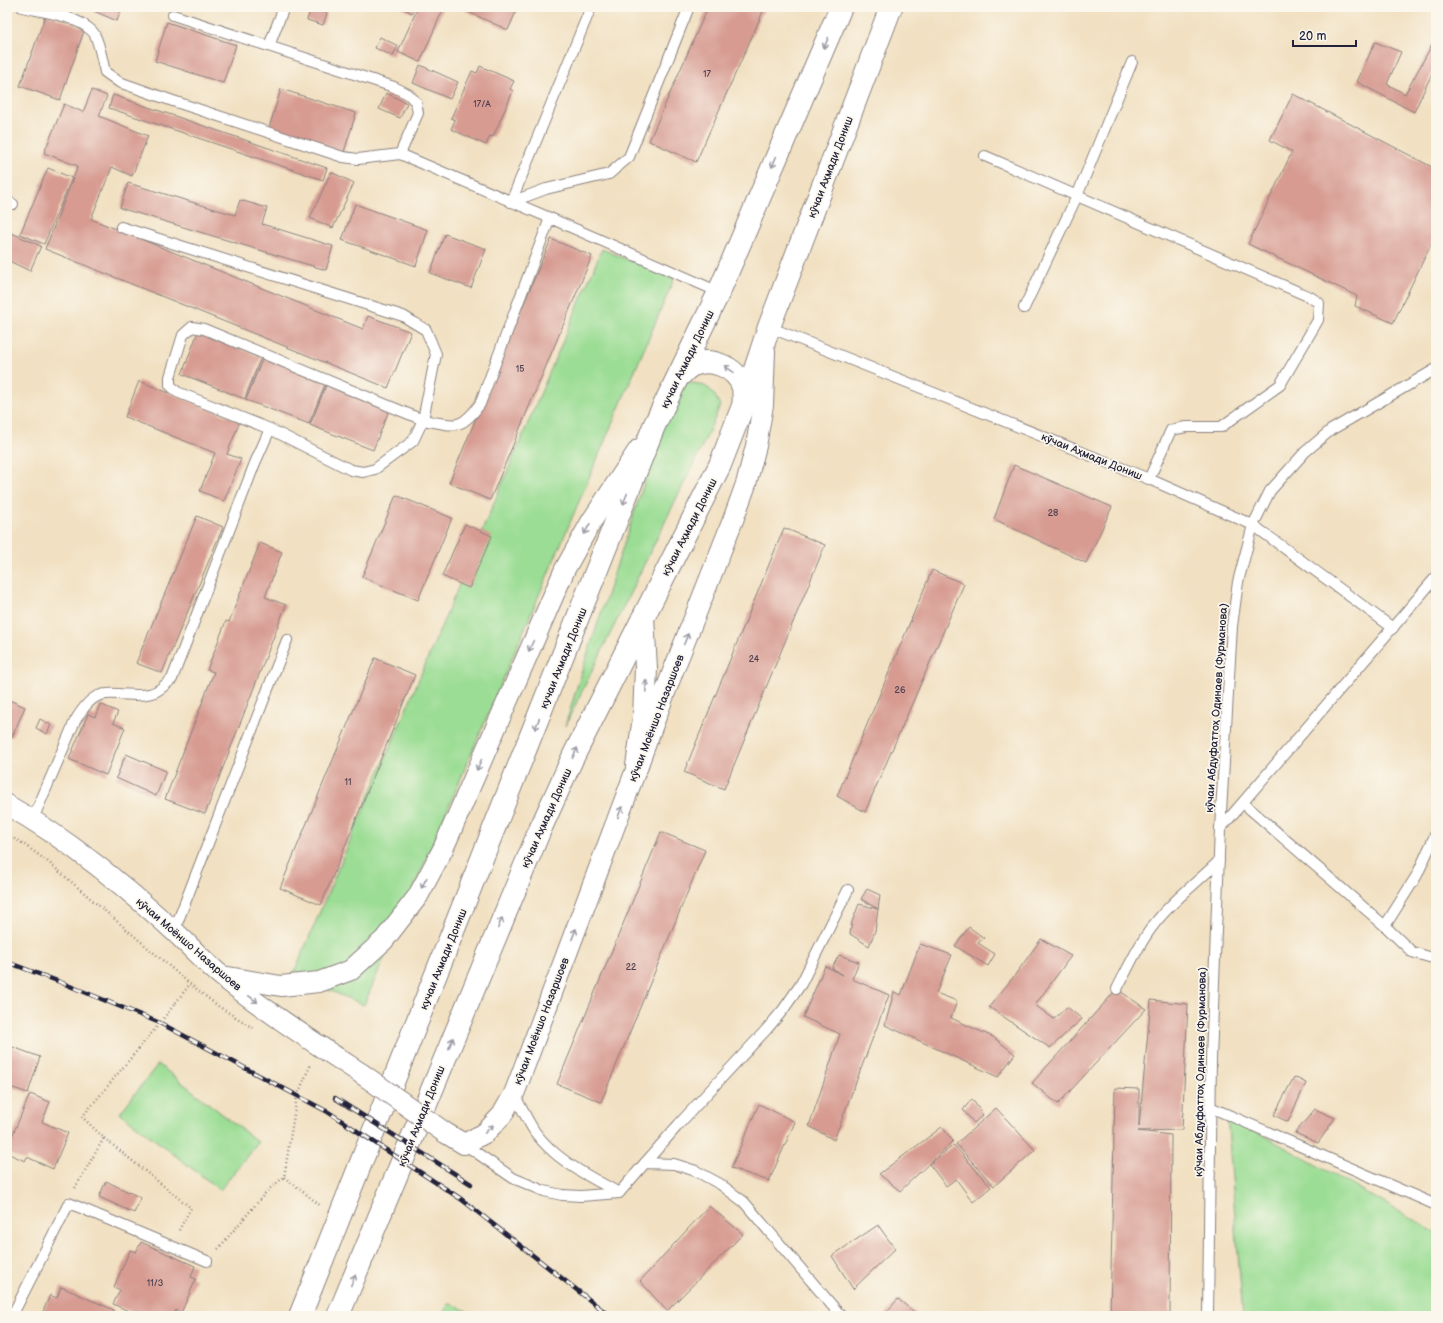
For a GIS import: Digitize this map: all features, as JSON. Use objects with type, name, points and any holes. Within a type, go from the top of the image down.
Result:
[{"type":"street","name":"кучаи Ахмади Дониш","points":[[300,1316],[654,426],[719,292],[841,7]]},
{"type":"street","name":"кӯчаи Аҳмади Дониш","points":[[338,1316],[538,832],[574,756],[720,465],[744,403],[767,333],[891,7]]},
{"type":"street","name":"кӯчаи Моёншо Назаршоев","points":[[7,805],[33,819],[120,884],[174,931],[222,976],[281,1020],[362,1074],[444,1132],[464,1144],[485,1133],[502,1115],[514,1094],[637,766],[746,484],[756,446],[763,404],[767,333]]},
{"type":"street","points":[[679,376],[691,366],[706,362],[722,365],[735,374],[743,387],[744,403]]},
{"type":"street","points":[[222,976],[281,986],[319,982],[351,970],[384,940],[418,896],[442,849],[565,569],[591,522],[654,426]]},
{"type":"street","points":[[637,766],[644,717],[646,668],[643,618]]},
{"type":"lane","points":[[22,7],[73,19],[93,32],[105,72],[119,82],[343,157],[358,159],[400,154],[719,292]]},
{"type":"lane","points":[[269,46],[284,7]]},
{"type":"lane","points":[[512,202],[591,7]]},
{"type":"lane","points":[[512,202],[546,189],[609,174],[629,157],[689,7]]},
{"type":"lane","points":[[173,15],[394,87],[408,94],[416,102],[418,112],[400,154]]},
{"type":"lane","points":[[1024,308],[1077,196],[1132,62]]},
{"type":"lane","points":[[985,156],[1310,297],[1319,303],[1318,320],[1280,385],[1221,427],[1186,427],[1170,430],[1149,479]]},
{"type":"lane","points":[[121,227],[403,316],[426,330],[436,354],[423,420],[413,441],[375,469],[363,472],[351,470],[270,429],[177,392],[170,385],[170,377],[183,335],[192,327],[204,330],[423,420],[456,426],[470,418],[480,404],[550,218]]},
{"type":"lane","name":"кӯчаи Аҳмади Дониш","points":[[767,333],[1149,479],[1253,525],[1393,628]]},
{"type":"lane","name":"кӯчаи Абдуфаттоҳ Одинаев (Фурманова)","points":[[1208,1316],[1210,1107],[1220,829],[1232,626],[1238,582],[1253,525],[1270,491],[1305,452],[1331,430],[1436,369]]},
{"type":"lane","points":[[33,819],[75,721],[87,703],[104,693],[144,695],[160,690],[172,679],[255,463],[270,429]]},
{"type":"lane","name":"кӯчаи Абдуфаттоҳ Одинаев (Фурманова)","points":[[1220,829],[1436,577]]},
{"type":"lane","points":[[174,931],[287,640]]},
{"type":"lane","points":[[1243,803],[1385,926],[1412,952],[1436,959]]},
{"type":"lane","points":[[1385,926],[1417,875],[1436,833]]},
{"type":"lane","points":[[1117,989],[1149,931],[1161,915],[1219,861]]},
{"type":"lane","points":[[464,1144],[513,1178],[544,1191],[562,1195],[581,1196],[619,1192],[783,1010],[801,984],[848,890]]},
{"type":"lane","points":[[514,1094],[535,1132],[551,1150],[574,1168],[619,1192]]},
{"type":"lane","points":[[1210,1107],[1436,1205]]},
{"type":"lane","points":[[645,1163],[674,1164],[696,1171],[720,1184],[744,1202],[841,1316]]},
{"type":"lane","points":[[12,1316],[69,1203],[207,1261]]},
{"type":"path","points":[[7,835],[22,843],[47,861],[190,984],[218,1006],[258,1031]]},
{"type":"path","points":[[170,1246],[191,1208],[104,1138],[82,1117],[160,1023],[190,984]]},
{"type":"path","points":[[207,1261],[268,1190],[284,1177],[297,1096],[311,1064],[305,1060]]},
{"type":"path","points":[[69,1203],[78,1182],[104,1138]]},
{"type":"green space","points":[[602,249],[674,279],[364,1005],[293,975]]},
{"type":"green space","points":[[685,383],[698,384],[707,387],[714,395],[720,406],[706,438],[565,726],[664,422]]},
{"type":"green space","points":[[158,1064],[258,1142],[220,1190],[120,1113]]},
{"type":"green space","points":[[1227,1115],[1436,1232],[1436,1316],[1243,1316]]},
{"type":"green space","points":[[449,1303],[478,1316],[443,1316]]},
{"type":"building","points":[[90,7],[122,7],[117,21],[89,9]]},
{"type":"building","points":[[400,7],[415,7],[412,13]]},
{"type":"building","points":[[418,7],[444,7],[420,62],[398,52]]},
{"type":"building","points":[[468,7],[518,7],[508,30],[466,11]]},
{"type":"building","points":[[708,7],[765,7],[696,162],[649,141]]},
{"type":"building","points":[[311,8],[327,13],[323,25],[307,20]]},
{"type":"building","points":[[46,14],[85,28],[60,100],[20,86]]},
{"type":"building","points":[[167,22],[236,45],[223,83],[155,61]]},
{"type":"building","points":[[380,37],[398,46],[393,56],[375,48]]},
{"type":"building","points":[[1375,42],[1401,52],[1387,84],[1405,94],[1433,43],[1436,44],[1436,65],[1414,112],[1357,82]]},
{"type":"building","points":[[420,65],[458,82],[450,99],[413,83]]},
{"type":"building","points":[[480,66],[514,81],[510,89],[513,91],[493,137],[490,136],[486,145],[451,129],[455,120],[451,118],[472,71],[477,73]]},
{"type":"building","points":[[281,89],[356,113],[344,152],[269,128]]},
{"type":"building","points":[[92,90],[107,96],[99,116],[148,136],[132,176],[112,167],[91,219],[363,329],[368,316],[411,332],[388,388],[45,249],[78,166],[44,153],[64,104],[83,112]]},
{"type":"building","points":[[386,93],[407,103],[400,118],[379,109]]},
{"type":"building","points":[[1293,94],[1436,169],[1436,234],[1393,323],[1355,306],[1357,296],[1248,244],[1292,152],[1270,140]]},
{"type":"building","points":[[113,95],[327,168],[323,180],[109,108]]},
{"type":"building","points":[[48,168],[72,178],[44,244],[20,234]]},
{"type":"building","points":[[331,172],[354,183],[333,228],[310,218]]},
{"type":"building","points":[[128,183],[235,215],[240,200],[267,208],[262,224],[333,246],[326,270],[120,208]]},
{"type":"building","points":[[355,204],[428,230],[416,266],[342,240]]},
{"type":"building","points":[[7,231],[41,246],[30,271],[7,260]]},
{"type":"building","points":[[445,234],[486,249],[471,288],[430,273]]},
{"type":"building","points":[[551,239],[592,256],[490,500],[449,483]]},
{"type":"building","points":[[198,332],[261,357],[245,399],[182,374]]},
{"type":"building","points":[[263,357],[326,382],[309,424],[246,400]]},
{"type":"building","points":[[139,381],[240,421],[227,454],[241,459],[224,501],[200,491],[215,453],[125,417]]},
{"type":"building","points":[[327,383],[390,408],[373,450],[310,425]]},
{"type":"building","points":[[1014,465],[1112,507],[1086,563],[994,519]]},
{"type":"building","points":[[396,495],[452,518],[418,600],[362,577]]},
{"type":"building","points":[[197,516],[223,527],[162,673],[136,663]]},
{"type":"building","points":[[465,524],[492,536],[469,588],[442,576]]},
{"type":"building","points":[[784,528],[825,545],[724,789],[684,772]]},
{"type":"building","points":[[260,543],[282,552],[265,597],[286,605],[205,814],[165,799],[214,672],[207,670],[226,621],[229,622]]},
{"type":"building","points":[[932,570],[964,584],[865,812],[837,796]]},
{"type":"building","points":[[375,658],[415,675],[321,905],[280,888]]},
{"type":"building","points":[[7,699],[25,707],[12,737],[7,735]]},
{"type":"building","points":[[100,704],[118,712],[113,723],[125,728],[106,775],[69,759],[88,714],[95,717]]},
{"type":"building","points":[[40,719],[51,725],[47,734],[36,728]]},
{"type":"building","points":[[126,754],[166,771],[156,796],[116,778]]},
{"type":"building","points":[[661,832],[705,850],[601,1102],[557,1084]]},
{"type":"building","points":[[867,889],[880,895],[875,931],[869,946],[850,934],[852,922],[859,904],[878,909],[861,899]]},
{"type":"building","points":[[969,927],[984,938],[978,943],[995,954],[988,966],[955,946]]},
{"type":"building","points":[[1041,939],[1071,956],[1035,1005],[1054,1019],[1067,1007],[1082,1019],[1050,1048],[989,1007],[1015,975]]},
{"type":"building","points":[[920,944],[952,955],[936,993],[957,1001],[951,1018],[993,1037],[1015,1054],[998,1077],[885,1025],[894,992],[901,995]]},
{"type":"building","points":[[839,955],[859,962],[852,979],[889,995],[834,1140],[809,1126],[840,1034],[803,1017],[825,966],[843,975],[832,968]]},
{"type":"building","points":[[1117,989],[1146,1009],[1058,1104],[1032,1083]]},
{"type":"building","points":[[1151,1000],[1188,1004],[1182,1130],[1138,1131],[1171,1135],[1170,1316],[1110,1316],[1115,1088],[1139,1089],[1139,1127]]},
{"type":"building","points":[[7,1045],[40,1057],[28,1093],[7,1086]]},
{"type":"building","points":[[1294,1077],[1306,1083],[1288,1122],[1274,1115]]},
{"type":"building","points":[[30,1094],[50,1102],[42,1122],[68,1133],[53,1169],[27,1157],[25,1161],[7,1153],[7,1148]]},
{"type":"building","points":[[972,1099],[983,1115],[974,1123],[963,1110]]},
{"type":"building","points":[[759,1104],[795,1122],[769,1181],[731,1168]]},
{"type":"building","points":[[996,1108],[1035,1150],[994,1186],[956,1144]]},
{"type":"building","points":[[1315,1109],[1335,1118],[1318,1143],[1295,1133]]},
{"type":"building","points":[[942,1127],[953,1141],[900,1191],[879,1174]]},
{"type":"building","points":[[954,1145],[991,1187],[973,1202],[956,1179],[946,1186],[929,1164]]},
{"type":"building","points":[[106,1181],[141,1198],[134,1213],[99,1197]]},
{"type":"building","points":[[709,1206],[743,1234],[667,1311],[640,1281]]},
{"type":"building","points":[[878,1225],[895,1249],[853,1289],[832,1256]]},
{"type":"building","points":[[141,1242],[195,1266],[191,1277],[196,1279],[181,1313],[176,1310],[173,1316],[140,1316],[113,1304],[120,1290],[114,1287],[130,1250],[136,1252]]},
{"type":"building","points":[[61,1287],[114,1310],[111,1316],[41,1316],[50,1295],[57,1298]]},
{"type":"building","points":[[898,1299],[919,1316],[883,1316]]},
{"type":"railway","points":[[7,962],[160,1023],[328,1112],[461,1199],[610,1316]]},
{"type":"railway","points":[[335,1098],[471,1184]]}]
